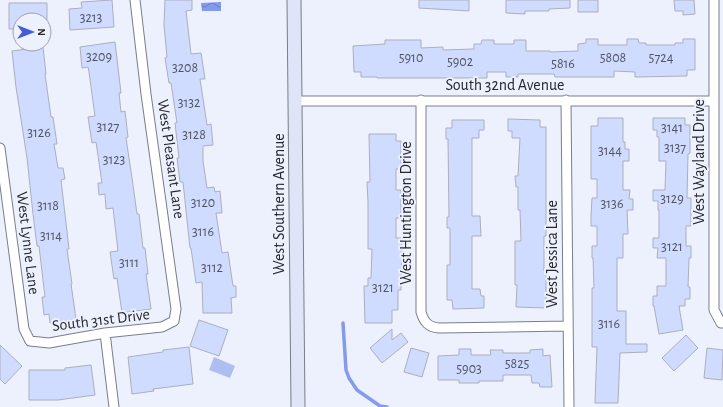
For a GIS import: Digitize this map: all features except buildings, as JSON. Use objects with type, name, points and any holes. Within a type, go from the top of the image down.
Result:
[{"type":"main road","name":"West Southern Avenue","points":[[294,0],[298,407]]},
{"type":"street","name":"West Pleasant Lane","points":[[135,0],[176,309],[174,321]]},
{"type":"street","name":"West Wayland Drive","points":[[714,0],[719,25],[714,101],[714,310],[722,323]]},
{"type":"street","name":"West Huntington Drive","points":[[421,100],[423,320],[428,325],[439,328],[568,326]]},
{"type":"street","name":"West Jessica Lane","points":[[566,100],[569,407]]},
{"type":"street","name":"South 32nd Avenue","points":[[295,101],[714,101]]},
{"type":"street","name":"West Lynne Lane","points":[[0,148],[24,329],[30,341]]},
{"type":"street","name":"South 31st Drive","points":[[30,341],[49,343],[105,333],[162,327],[174,321]]},
{"type":"street","points":[[105,333],[114,407]]},
{"type":"shaded area","points":[[214,357],[235,366],[230,378],[209,370]]},
{"type":"water","points":[[221,2],[221,11],[202,11],[201,3]]},
{"type":"waterway","points":[[343,323],[346,370],[349,378],[357,390],[380,406],[387,407]]}]
